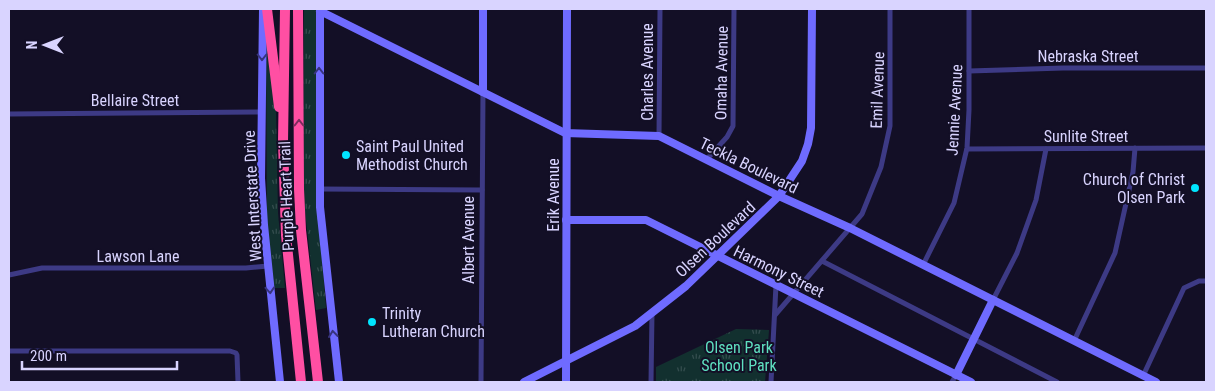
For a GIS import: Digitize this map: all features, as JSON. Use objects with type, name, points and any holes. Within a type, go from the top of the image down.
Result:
[{"type":"highway","points":[[267,9],[283,142]]},
{"type":"highway","name":"Purple Heart Trail","points":[[285,9],[283,142],[286,235],[301,382]]},
{"type":"highway","name":"Purple Heart Trail","points":[[300,9],[298,31],[299,189],[301,230],[318,382]]},
{"type":"main road","name":"West Interstate Drive","points":[[263,9],[262,178],[268,266],[280,382]]},
{"type":"main road","name":"Albert Avenue","points":[[483,92],[484,9]]},
{"type":"main road","name":"Erik Avenue","points":[[566,382],[567,9]]},
{"type":"main road","name":"Olsen Boulevard","points":[[524,382],[635,326],[652,314],[686,286],[779,196],[802,161],[808,144],[810,128],[812,9]]},
{"type":"main road","name":"Teckla Boulevard","points":[[320,10],[567,133],[659,136],[779,196],[850,228],[1156,382]]},
{"type":"main road","points":[[320,10],[319,189],[338,382]]},
{"type":"main road","name":"Harmony Street","points":[[566,220],[646,220],[794,294],[954,378],[971,382]]},
{"type":"main road","points":[[954,378],[993,300]]},
{"type":"street","name":"Charles Avenue","points":[[659,136],[660,9]]},
{"type":"street","name":"Omaha Avenue","points":[[707,159],[728,137],[733,126],[734,9]]},
{"type":"street","name":"Emil Avenue","points":[[774,315],[862,214],[881,167],[890,126],[890,9]]},
{"type":"street","name":"Jennie Avenue","points":[[923,265],[954,203],[967,149],[969,9]]},
{"type":"street","name":"Nebraska Street","points":[[969,71],[1064,68],[1206,68]]},
{"type":"street","name":"Albert Avenue","points":[[481,382],[483,92]]},
{"type":"street","name":"Bellaire Street","points":[[9,114],[262,112]]},
{"type":"street","points":[[1074,341],[1115,253],[1133,172],[1136,148]]},
{"type":"street","name":"Sunlite Street","points":[[967,149],[1206,148]]},
{"type":"street","points":[[993,300],[1017,253],[1036,200],[1046,149]]},
{"type":"street","points":[[319,189],[482,190]]},
{"type":"street","points":[[822,261],[1057,382]]},
{"type":"street","name":"Lawson Lane","points":[[9,275],[42,268],[246,268],[268,266]]},
{"type":"street","points":[[1143,376],[1184,288],[1199,281],[1206,281]]},
{"type":"street","points":[[771,382],[776,285]]},
{"type":"street","points":[[651,382],[652,314]]},
{"type":"street","points":[[9,351],[230,351],[236,353],[238,358],[238,382]]},
{"type":"green space","points":[[304,9],[317,9],[316,185],[326,308],[316,310],[303,193]]},
{"type":"green space","points":[[266,36],[276,111],[278,213],[285,288],[273,288],[267,221]]},
{"type":"green space","name":"Olsen Park School Park","points":[[736,329],[769,330],[765,382],[656,382],[656,367]]},
{"type":"place","name":"Saint Paul United Methodist Church","points":[[346,155]]},
{"type":"place","name":"Church of Christ Olsen Park","points":[[1195,188]]},
{"type":"place","name":"Trinity Lutheran Church","points":[[372,322]]}]
